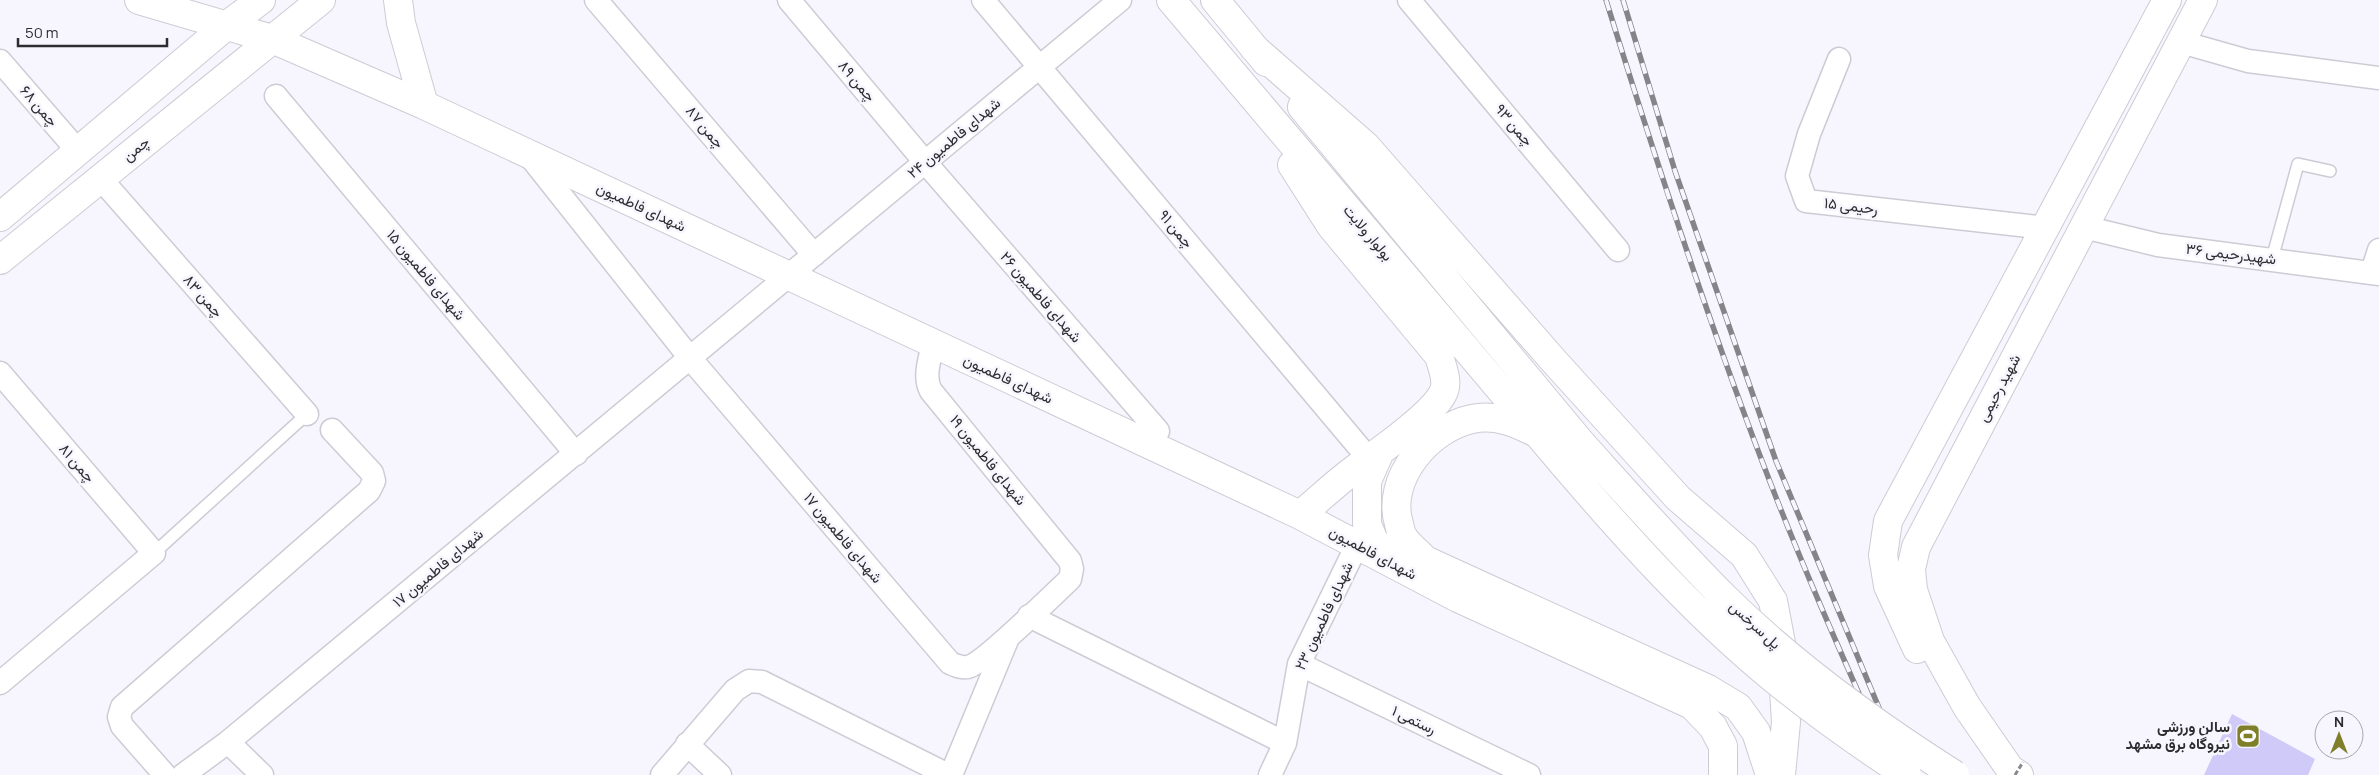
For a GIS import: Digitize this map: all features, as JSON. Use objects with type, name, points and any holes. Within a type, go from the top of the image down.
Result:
[{"type":"main road","points":[[139,0],[226,26]]},
{"type":"main road","points":[[0,217],[226,26],[261,0]]},
{"type":"main road","name":"چمن","points":[[0,260],[321,0]]},
{"type":"main road","points":[[398,0],[401,23],[424,105]]},
{"type":"main road","name":"بولوار ولایت","points":[[1171,0],[1565,466]]},
{"type":"main road","name":"بولوار ولایت","points":[[1215,0],[1582,444]]},
{"type":"main road","points":[[1994,775],[1916,649],[1888,586],[1883,555],[1888,521],[2168,0]]},
{"type":"main road","name":"شهید رحیمی","points":[[2021,768],[2010,769],[1967,707],[1930,641],[1913,590],[1911,569],[1916,547],[2203,0]]},
{"type":"main road","name":"شهدای فاطمیون","points":[[226,26],[272,39],[424,105],[1300,515],[1458,598],[1692,705],[1713,727],[1723,746],[1722,775]]},
{"type":"main road","points":[[1254,48],[1366,146],[1553,360],[1678,498],[1744,555],[1773,601],[1781,644],[1786,722],[1781,775]]},
{"type":"main road","points":[[1233,74],[1331,226],[1439,356],[1446,377],[1444,393],[1426,413],[1300,515]]},
{"type":"main road","points":[[78,151],[100,178]]},
{"type":"main road","points":[[1987,338],[2017,355]]},
{"type":"main road","points":[[1538,434],[1512,420],[1492,418],[1472,419],[1448,427],[1424,448],[1407,468],[1396,494],[1396,513],[1403,538],[1425,560],[1708,689],[1738,707],[1756,732],[1770,775]]},
{"type":"main road","name":"پل سرخس","points":[[1582,444],[1681,553],[1725,598],[1789,656],[1858,708],[1955,775]]},
{"type":"main road","points":[[1374,456],[1367,481],[1367,524],[1374,541],[1400,567]]},
{"type":"main road","name":"پل سرخس","points":[[1565,466],[1616,525],[1718,629],[1782,685],[1907,775]]},
{"type":"street","name":"چمن ۸۷","points":[[596,0],[814,255]]},
{"type":"street","name":"چمن ۸۹","points":[[789,0],[925,162]]},
{"type":"street","name":"چمن ۹۱","points":[[982,0],[1374,456]]},
{"type":"street","name":"شهدای فاطمیون ۲۴","points":[[789,276],[1120,0]]},
{"type":"street","name":"چمن ۹۳","points":[[1409,0],[1618,250]]},
{"type":"street","points":[[2181,42],[2248,61],[2379,78]]},
{"type":"street","name":"رحیمی ۱۵","points":[[1839,59],[1809,134],[1797,176],[1806,201],[2046,228]]},
{"type":"street","name":"چمن ۶۸","points":[[0,61],[78,151]]},
{"type":"street","name":"شهدای فاطمیون ۱۵","points":[[276,96],[576,454]]},
{"type":"street","name":"شهدای فاطمیون ۱۷","points":[[528,154],[690,358],[950,663],[960,668],[970,667],[1008,636]]},
{"type":"street","name":"شهدای فاطمیون ۲۶","points":[[925,162],[1158,431]]},
{"type":"street","name":"چمن ۸۳","points":[[100,178],[307,414]]},
{"type":"street","name":"شهیدرحیمی ۳۶","points":[[2084,227],[2158,245],[2376,273]]},
{"type":"street","points":[[2376,273],[2379,250]]},
{"type":"street","name":"شهدای فاطمیون ۱۷","points":[[183,775],[228,742],[789,276]]},
{"type":"street","name":"شهدای فاطمیون ۱۹","points":[[933,344],[927,374],[927,384],[931,391],[1070,561],[1072,570],[1070,579],[1029,616]]},
{"type":"street","name":"چمن ۸۱","points":[[0,373],[154,553]]},
{"type":"street","points":[[164,775],[122,726],[119,716],[122,707],[369,491],[374,481],[372,473],[332,430]]},
{"type":"street","name":"شهدای فاطمیون ۲۳","points":[[1270,775],[1285,743],[1299,664],[1357,545]]},
{"type":"street","points":[[3,676],[154,553]]},
{"type":"street","points":[[662,775],[735,690],[749,681],[762,682],[949,775],[1008,636],[1029,616],[1285,743]]},
{"type":"street","name":"رستمی ۱","points":[[1299,664],[1528,775]]},
{"type":"street","points":[[228,742],[262,775]]},
{"type":"street","points":[[687,744],[720,775]]},
{"type":"lane","points":[[2272,259],[2298,164],[2330,171]]},
{"type":"lane","points":[[154,553],[307,414]]},
{"type":"path","points":[[2015,775],[2021,768]]},
{"type":"shaded area","name":"سالن ورزشی نیروگاه برق مشهد","points":[[2232,714],[2315,760],[2308,775],[2204,775]]},
{"type":"railway","points":[[1606,0],[1680,232],[1777,501],[1895,775]]},
{"type":"railway","points":[[1623,0],[1675,171],[1776,461],[1907,775]]},
{"type":"place","name":"سالن ورزشی نیروگاه برق مشهد","points":[[2248,736]]}]
